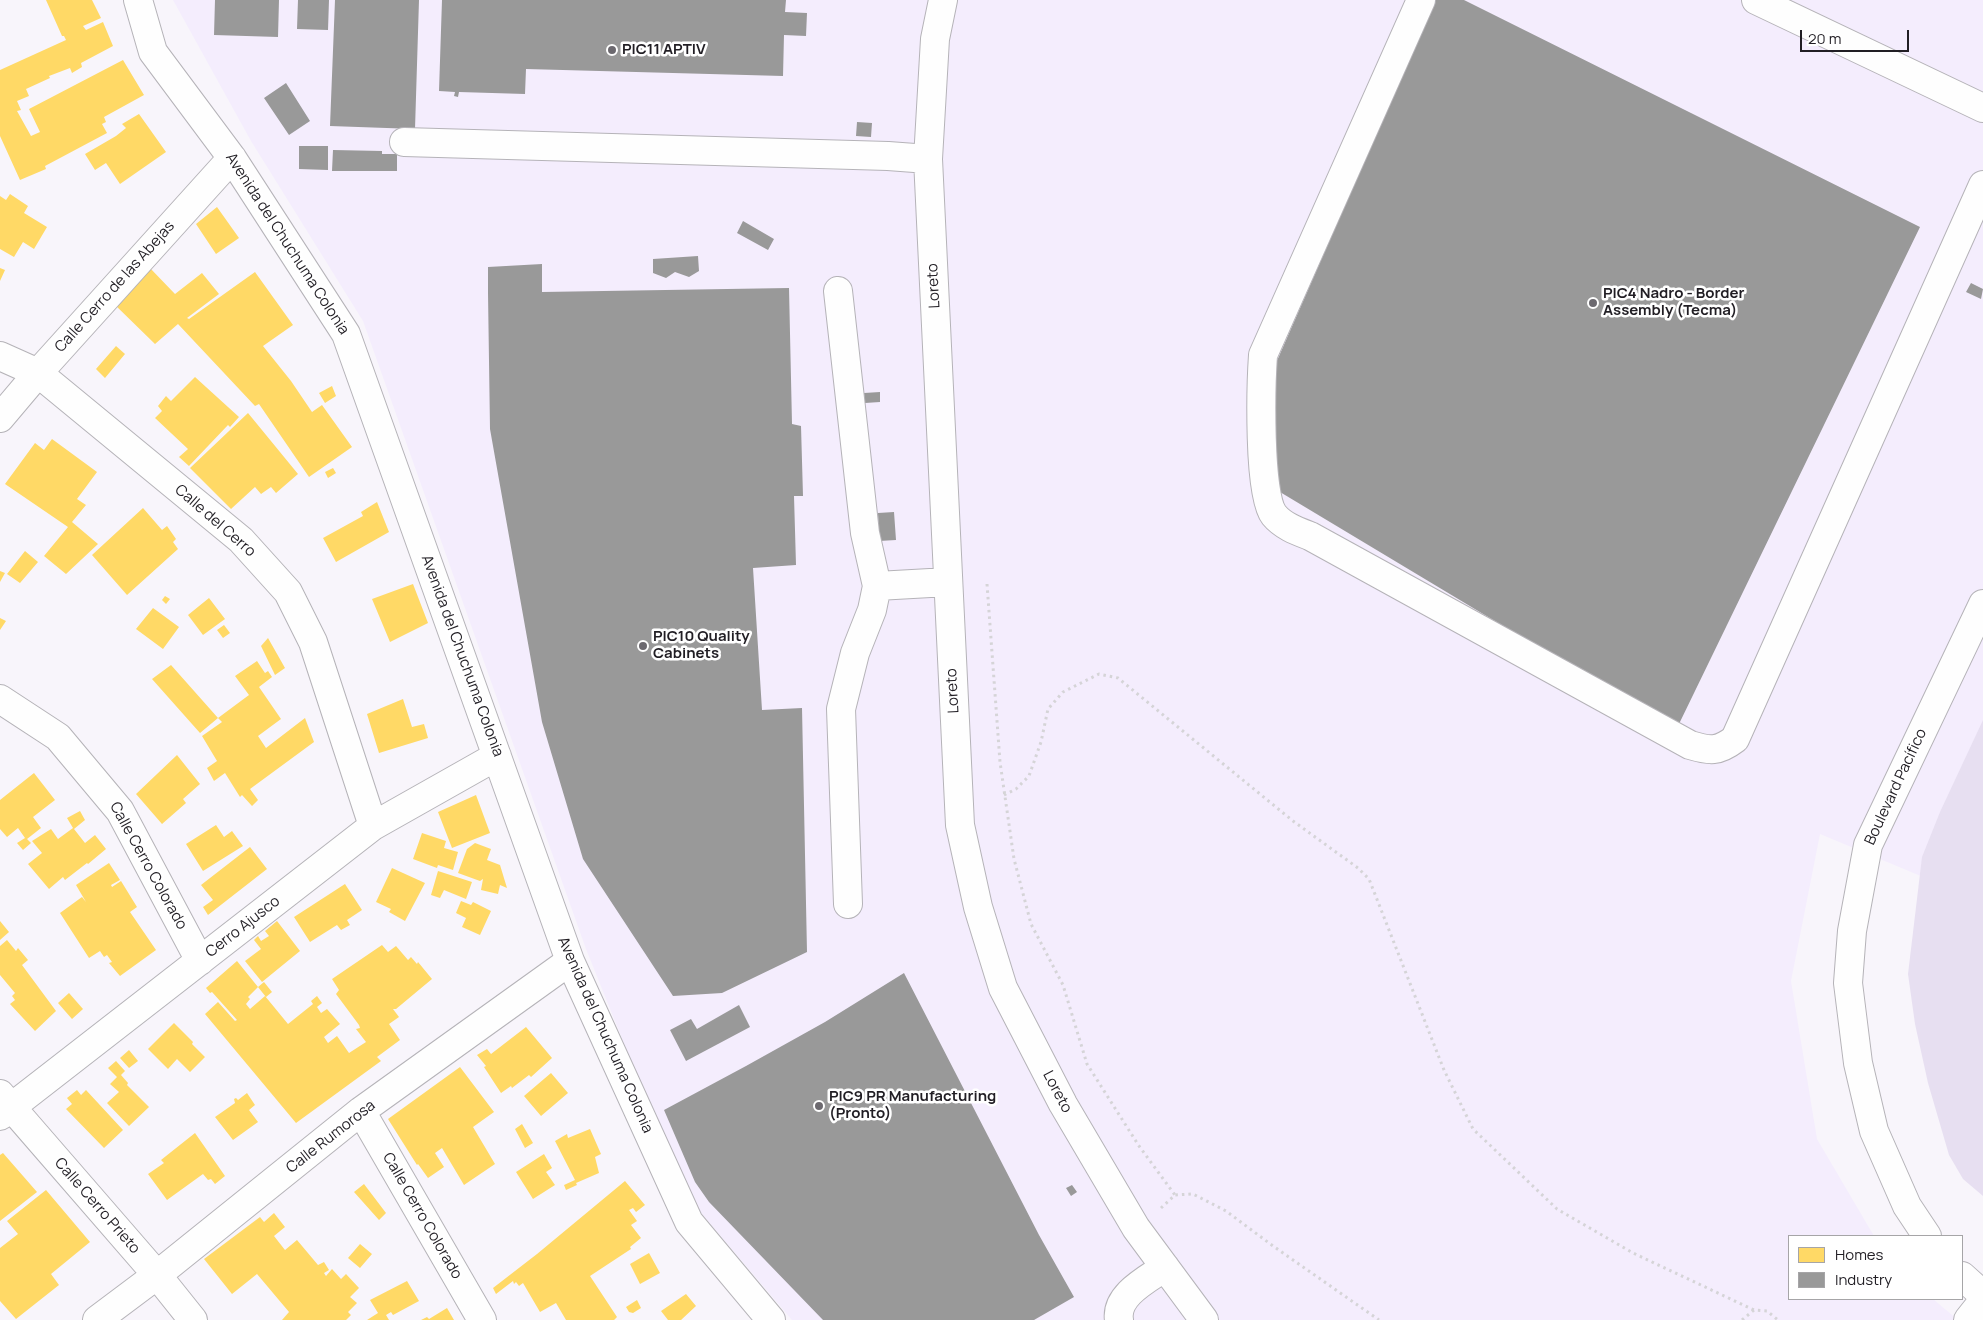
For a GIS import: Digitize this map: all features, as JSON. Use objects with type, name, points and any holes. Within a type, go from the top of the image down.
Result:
[{"type":"street","name":"Avenida del Chuchuma Colonia","points":[[138,0],[153,52],[232,158],[346,334],[570,961],[689,1222],[772,1320]]},
{"type":"street","name":"Loreto","points":[[942,0],[935,39],[928,159],[960,825],[978,907],[1003,988],[1063,1104],[1136,1228],[1204,1320]]},
{"type":"street","points":[[1421,0],[1263,355],[1260,392],[1266,496],[1274,514],[1286,526],[1319,541],[1697,747],[1714,750],[1724,748],[1734,739],[1983,185]]},
{"type":"street","points":[[1756,0],[1983,108]]},
{"type":"street","points":[[404,142],[928,159]]},
{"type":"street","name":"Calle Cerro de las Abejas","points":[[0,418],[38,373],[232,158]]},
{"type":"street","points":[[838,290],[865,534],[877,586],[872,610],[855,653],[841,709],[848,904]]},
{"type":"street","name":"Calle del Cerro","points":[[0,356],[38,373],[241,540],[288,592],[313,642],[374,826]]},
{"type":"street","points":[[877,586],[948,582]]},
{"type":"street","name":"Boulevard Pacífico","points":[[1925,1235],[1907,1206],[1874,1131],[1858,1063],[1848,983],[1852,931],[1868,845],[1983,604]]},
{"type":"street","name":"Calle Cerro Colorado","points":[[0,699],[58,737],[120,811],[200,960]]},
{"type":"street","name":"Cerro Ajusco","points":[[4,1106],[200,960],[374,826],[497,756]]},
{"type":"street","name":"Calle Rumorosa","points":[[97,1320],[157,1275],[361,1111],[570,961]]},
{"type":"street","name":"Calle Cerro Prieto","points":[[4,1106],[157,1275],[193,1320]]},
{"type":"street","name":"Calle Cerro Colorado","points":[[361,1111],[482,1320]]},
{"type":"street","points":[[1119,1320],[1123,1300],[1133,1290],[1165,1267]]},
{"type":"street","points":[[1963,1277],[1983,1295]]},
{"type":"street","points":[[1968,1320],[1983,1301]]},
{"type":"path","points":[[987,584],[1004,795],[1014,859],[1031,924],[1063,985],[1087,1064],[1139,1146],[1175,1195]]},
{"type":"path","points":[[1004,795],[1016,789],[1029,776],[1041,742],[1048,709],[1063,692],[1099,674],[1118,678],[1292,821],[1358,868],[1369,879],[1444,1070],[1473,1129],[1557,1210],[1633,1253],[1754,1310],[1767,1310],[1778,1320]]},
{"type":"path","points":[[1136,1228],[1175,1195],[1193,1194],[1226,1210],[1273,1246],[1379,1320]]},
{"type":"path","points":[[1742,1320],[1754,1310]]},
{"type":"shaded area","points":[[173,0],[1983,0],[1983,902],[1820,834],[1791,981],[1817,1139],[1873,1235],[1788,1235],[1788,1300],[1934,1300],[1958,1320],[792,1320],[684,1193],[586,949],[363,321],[251,141]]},
{"type":"shaded area","points":[[1983,720],[1983,1196],[1963,1179],[1949,1155],[1928,1083],[1915,1024],[1908,974],[1922,857],[1940,812]]},
{"type":"building: Homes","points":[[46,0],[92,0],[101,18],[83,26],[86,30],[103,22],[113,46],[81,63],[82,67],[72,73],[70,68],[49,76],[50,78],[26,89],[29,96],[17,101],[21,110],[17,111],[31,136],[40,132],[29,109],[123,60],[144,95],[104,117],[106,122],[102,124],[107,133],[45,166],[46,169],[20,180],[0,136],[0,70],[66,40],[62,36]]},
{"type":"building: Homes","points":[[139,114],[166,152],[120,184],[106,163],[95,170],[85,154],[116,136],[126,128],[122,124]]},
{"type":"building: Homes","points":[[10,194],[28,206],[24,213],[47,227],[34,249],[23,242],[14,257],[0,249],[0,196],[6,200]]},
{"type":"building: Homes","points":[[217,207],[239,238],[216,254],[196,224]]},
{"type":"building: Homes","points":[[149,267],[175,294],[202,273],[219,294],[187,318],[189,319],[255,272],[293,325],[263,346],[291,381],[312,412],[322,405],[352,447],[309,477],[259,404],[255,406],[178,324],[155,344],[113,303]]},
{"type":"building: Homes","points":[[0,268],[5,270],[0,281]]},
{"type":"building: Homes","points":[[116,346],[125,354],[105,378],[96,369]]},
{"type":"building: Homes","points":[[195,377],[239,417],[230,427],[228,425],[189,466],[179,457],[188,449],[155,418],[162,411],[158,406],[166,396],[171,401]]},
{"type":"building: Homes","points":[[332,386],[336,396],[325,403],[319,393]]},
{"type":"building: Homes","points":[[248,413],[298,474],[276,493],[271,487],[261,494],[255,487],[231,509],[190,468]]},
{"type":"building: Homes","points":[[52,439],[97,472],[77,499],[86,505],[72,522],[98,544],[66,574],[44,556],[68,527],[5,484],[35,443],[44,450]]},
{"type":"building: Homes","points":[[333,468],[336,473],[328,478],[325,472]]},
{"type":"building: Homes","points":[[377,502],[389,532],[336,562],[323,538],[363,516],[361,512]]},
{"type":"building: Homes","points":[[143,508],[162,530],[167,526],[176,539],[173,542],[178,549],[127,595],[92,555]]},
{"type":"building: Homes","points":[[25,551],[38,562],[20,583],[7,574]]},
{"type":"building: Homes","points":[[0,571],[5,573],[0,582]]},
{"type":"building: Homes","points":[[413,584],[428,623],[390,642],[372,599]]},
{"type":"building: Homes","points":[[165,596],[170,599],[166,604],[162,600]]},
{"type":"building: Homes","points":[[209,598],[225,619],[203,635],[188,615]]},
{"type":"building: Homes","points":[[153,608],[179,627],[163,649],[136,629]]},
{"type":"building: Homes","points":[[0,618],[6,621],[0,630]]},
{"type":"building: Homes","points":[[224,625],[230,633],[223,638],[217,630]]},
{"type":"building: Homes","points":[[268,638],[285,668],[275,675],[261,646]]},
{"type":"building: Homes","points":[[257,661],[265,673],[268,671],[272,677],[259,687],[281,719],[258,736],[266,748],[305,718],[314,742],[250,789],[258,800],[252,806],[242,795],[240,797],[225,773],[214,781],[207,768],[217,761],[202,736],[222,722],[218,718],[249,695],[235,676]]},
{"type":"building: Homes","points":[[171,665],[218,718],[200,733],[152,679]]},
{"type":"building: Homes","points":[[403,699],[412,727],[424,724],[428,738],[379,753],[367,714]]},
{"type":"building: Homes","points":[[177,755],[200,784],[183,799],[186,803],[162,824],[136,794]]},
{"type":"building: Homes","points":[[34,773],[55,800],[33,817],[41,828],[27,839],[31,843],[23,850],[17,843],[25,838],[18,828],[7,837],[0,829],[0,800]]},
{"type":"building: Homes","points":[[476,795],[490,833],[452,848],[438,812]]},
{"type":"building: Homes","points":[[80,811],[85,820],[74,829],[85,843],[95,835],[106,849],[88,864],[65,880],[63,877],[49,889],[28,864],[42,853],[32,841],[51,829],[58,839],[73,828],[67,818]]},
{"type":"building: Homes","points":[[216,825],[224,837],[232,831],[243,846],[203,871],[186,844]]},
{"type":"building: Homes","points":[[422,833],[446,841],[444,848],[458,852],[453,870],[438,865],[437,868],[413,859]]},
{"type":"building: Homes","points":[[475,843],[491,849],[487,860],[500,865],[507,888],[500,885],[498,894],[481,890],[483,879],[480,881],[458,873],[467,849]]},
{"type":"building: Homes","points":[[250,847],[267,869],[208,915],[203,907],[213,900],[201,885]]},
{"type":"building: Homes","points":[[109,863],[120,880],[111,885],[112,887],[121,881],[137,907],[130,912],[156,950],[120,976],[109,963],[112,962],[107,955],[104,957],[100,951],[89,958],[60,913],[82,897],[86,902],[76,885]]},
{"type":"building: Homes","points":[[392,868],[425,883],[405,921],[389,912],[391,909],[376,902]]},
{"type":"building: Homes","points":[[438,871],[472,882],[466,899],[444,890],[440,898],[431,895]]},
{"type":"building: Homes","points":[[345,884],[362,910],[347,920],[350,925],[341,930],[337,925],[310,942],[294,917]]},
{"type":"building: Homes","points":[[461,901],[471,905],[473,902],[491,911],[480,935],[462,927],[466,918],[456,913]]},
{"type":"building: Homes","points":[[0,921],[9,932],[0,940]]},
{"type":"building: Homes","points":[[277,921],[300,951],[262,982],[245,961],[261,949],[254,940],[258,936],[261,941],[269,936],[265,931]]},
{"type":"building: Homes","points":[[7,940],[16,951],[18,948],[28,960],[22,965],[56,1011],[35,1031],[10,1004],[15,1000],[12,996],[15,993],[0,975],[0,946]]},
{"type":"building: Homes","points":[[382,945],[388,952],[396,946],[408,960],[411,957],[417,964],[418,962],[432,979],[396,1009],[393,1009],[399,1017],[389,1024],[400,1040],[377,1057],[381,1061],[296,1123],[205,1014],[218,1002],[235,1021],[237,1020],[212,992],[210,993],[206,988],[237,961],[258,987],[248,997],[250,999],[246,1004],[250,1009],[265,996],[288,1024],[313,1004],[311,1001],[317,996],[322,1003],[317,1007],[321,1013],[327,1009],[340,1024],[324,1037],[328,1043],[337,1036],[349,1053],[366,1042],[356,1029],[360,1028],[359,1025],[336,994],[339,990],[332,979]]},
{"type":"building: Homes","points":[[264,982],[272,992],[266,997],[258,987]]},
{"type":"building: Homes","points":[[69,993],[83,1009],[72,1019],[58,1003]]},
{"type":"building: Homes","points":[[174,1023],[205,1057],[190,1072],[177,1059],[168,1069],[148,1049]]},
{"type":"building: Homes","points":[[526,1027],[552,1058],[531,1077],[529,1075],[512,1088],[511,1086],[501,1093],[484,1067],[486,1066],[477,1055],[487,1049],[491,1054]]},
{"type":"building: Homes","points":[[129,1050],[138,1061],[129,1068],[120,1058]]},
{"type":"building: Homes","points":[[116,1061],[125,1071],[121,1075],[128,1083],[127,1085],[149,1107],[129,1126],[107,1103],[119,1092],[110,1084],[117,1077],[108,1068]]},
{"type":"building: Homes","points":[[460,1067],[494,1112],[473,1127],[495,1164],[464,1185],[442,1148],[435,1153],[444,1167],[428,1178],[417,1165],[388,1119]]},
{"type":"building: Homes","points":[[551,1073],[568,1093],[541,1116],[524,1096]]},
{"type":"building: Homes","points":[[77,1090],[81,1095],[86,1090],[123,1130],[104,1148],[66,1109],[72,1104],[67,1098]]},
{"type":"building: Homes","points":[[247,1093],[255,1105],[249,1110],[258,1122],[233,1140],[215,1117],[235,1103],[234,1099],[238,1100]]},
{"type":"building: Homes","points":[[522,1124],[533,1143],[525,1148],[515,1129]]},
{"type":"building: Homes","points":[[590,1129],[601,1154],[595,1157],[599,1173],[576,1183],[577,1185],[566,1190],[564,1185],[575,1180],[555,1141],[567,1134],[568,1138]]},
{"type":"building: Homes","points":[[195,1133],[225,1176],[215,1184],[203,1174],[167,1200],[148,1174],[164,1163],[161,1160]]},
{"type":"building: Homes","points":[[3,1153],[37,1192],[0,1221],[0,1155]]},
{"type":"building: Homes","points":[[544,1154],[552,1168],[546,1172],[555,1185],[533,1199],[516,1172]]},
{"type":"building: Homes","points":[[625,1181],[645,1205],[636,1212],[633,1208],[629,1210],[637,1221],[631,1225],[641,1238],[630,1247],[631,1249],[590,1276],[617,1317],[614,1320],[566,1320],[556,1303],[540,1312],[523,1283],[519,1286],[516,1282],[514,1284],[513,1281],[496,1294],[493,1288]]},
{"type":"building: Homes","points":[[364,1184],[386,1213],[379,1220],[354,1192]]},
{"type":"building: Homes","points":[[46,1190],[90,1242],[51,1274],[59,1285],[16,1319],[0,1301],[0,1248],[18,1234],[7,1221]]},
{"type":"building: Homes","points":[[274,1213],[285,1227],[274,1236],[285,1250],[297,1240],[318,1265],[324,1262],[329,1270],[324,1273],[326,1276],[332,1269],[341,1279],[346,1274],[359,1288],[350,1297],[357,1303],[348,1312],[351,1315],[346,1320],[282,1320],[289,1312],[257,1274],[232,1294],[204,1259],[260,1217],[264,1222]]},
{"type":"building: Homes","points":[[360,1244],[372,1254],[360,1268],[348,1258]]},
{"type":"building: Homes","points":[[649,1253],[660,1273],[640,1284],[630,1264]]},
{"type":"building: Homes","points":[[407,1281],[419,1301],[393,1315],[391,1312],[386,1315],[389,1320],[367,1320],[378,1313],[370,1300]]},
{"type":"building: Homes","points":[[686,1294],[696,1306],[681,1320],[668,1320],[661,1311]]},
{"type":"building: Homes","points":[[637,1300],[641,1308],[633,1313],[629,1312],[626,1307]]},
{"type":"building: Homes","points":[[447,1308],[454,1320],[421,1320],[427,1317],[429,1319]]},
{"type":"building: Industry","points":[[215,0],[279,0],[278,37],[214,35]]},
{"type":"building: Industry","points":[[298,0],[329,0],[328,30],[297,29]]},
{"type":"building: Industry","points":[[335,0],[419,0],[415,129],[330,126]]},
{"type":"building: Industry","name":"PIC11 APTIV","points":[[442,0],[786,0],[785,12],[807,13],[806,36],[784,35],[783,76],[526,69],[525,94],[459,92],[458,97],[454,96],[455,92],[439,91]]},
{"type":"building: Industry","name":"PIC4 Nadro - Border Assembly (Tecma)","points":[[1435,0],[1464,0],[1920,227],[1678,726],[1613,692],[1280,492],[1269,379]]},
{"type":"building: Industry","points":[[286,83],[310,121],[289,135],[264,98]]},
{"type":"building: Industry","points":[[857,122],[872,123],[871,137],[856,136]]},
{"type":"building: Industry","points":[[299,146],[328,146],[328,170],[299,169]]},
{"type":"building: Industry","points":[[333,150],[382,151],[382,154],[397,154],[397,171],[332,171]]},
{"type":"building: Industry","points":[[743,221],[774,239],[768,250],[737,233]]},
{"type":"building: Industry","points":[[698,256],[699,271],[689,277],[675,272],[666,278],[653,273],[653,259]]},
{"type":"building: Industry","name":"PIC10 Quality Cabinets","points":[[542,264],[542,292],[789,288],[792,424],[801,426],[803,496],[794,496],[796,565],[753,568],[762,710],[802,708],[807,952],[722,993],[673,996],[583,859],[542,722],[490,429],[488,267]]},
{"type":"building: Industry","points":[[1971,283],[1983,289],[1981,299],[1966,292]]},
{"type":"building: Industry","points":[[880,392],[880,402],[865,403],[864,393]]},
{"type":"building: Industry","points":[[894,512],[896,540],[879,541],[878,513]]},
{"type":"building: Industry","points":[[904,973],[1039,1235],[1074,1297],[1034,1320],[823,1320],[709,1202],[695,1182],[664,1110],[825,1022]]},
{"type":"building: Industry","points":[[739,1005],[750,1027],[686,1061],[670,1030],[691,1019],[697,1029]]},
{"type":"building: Industry","points":[[1072,1185],[1077,1192],[1071,1196],[1066,1188]]},
{"type":"place","name":"PIC11 APTIV","points":[[612,50]]},
{"type":"place","name":"PIC4 Nadro - Border Assembly (Tecma)","points":[[1593,303]]},
{"type":"place","name":"PIC10 Quality Cabinets","points":[[643,646]]},
{"type":"place","name":"PIC9 PR Manufacturing (Pronto)","points":[[819,1106]]}]
